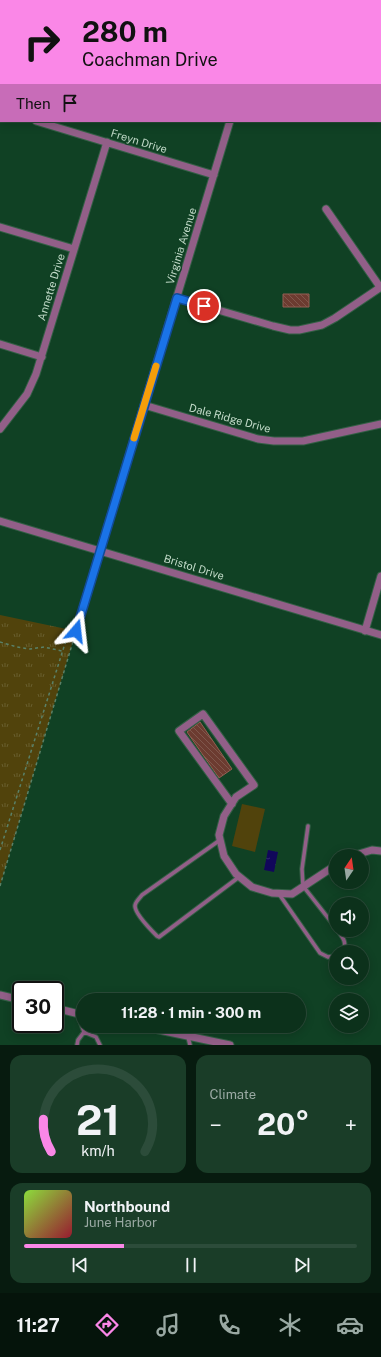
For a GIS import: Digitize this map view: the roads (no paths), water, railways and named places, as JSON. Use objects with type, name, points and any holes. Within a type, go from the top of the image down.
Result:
[{"type":"street","name":"Freyn Drive","points":[[39,122],[214,175]]},
{"type":"street","name":"Virginia Avenue","points":[[73,631],[101,551],[230,122]]},
{"type":"street","name":"Annette Drive","points":[[0,429],[33,384],[106,142]]},
{"type":"street","points":[[177,298],[290,330],[299,330],[322,325],[335,318],[380,287],[326,208]]},
{"type":"street","points":[[0,227],[74,249]]},
{"type":"street","points":[[0,344],[42,357]]},
{"type":"street","name":"Dale Ridge Drive","points":[[144,405],[258,438],[274,441],[303,441],[381,424]]},
{"type":"street","name":"Bristol Drive","points":[[0,521],[381,635]]},
{"type":"street","points":[[365,631],[381,576]]},
{"type":"street","points":[[232,804],[180,731],[203,714],[254,785],[236,797],[232,804],[224,816],[219,835],[224,856],[236,874],[252,887],[272,893],[292,894],[329,869]]},
{"type":"street","points":[[369,851],[381,851]]},
{"type":"street","points":[[0,996],[12,998]]},
{"type":"street","points":[[64,1010],[76,1013]]},
{"type":"street","points":[[174,1033],[230,1045]]},
{"type":"lane","points":[[308,826],[302,869],[303,886],[329,919]]},
{"type":"lane","points":[[220,840],[142,895],[136,903],[136,909],[141,918],[156,936],[159,937],[240,877]]},
{"type":"lane","points":[[279,894],[320,953],[329,957]]},
{"type":"lane","points":[[77,1045],[78,1040],[83,1033]]},
{"type":"lane","points":[[86,1033],[96,1037],[100,1045]]},
{"type":"lane","points":[[188,1036],[190,1045]]},
{"type":"water","points":[[268,850],[278,852],[274,872],[264,870]]}]
